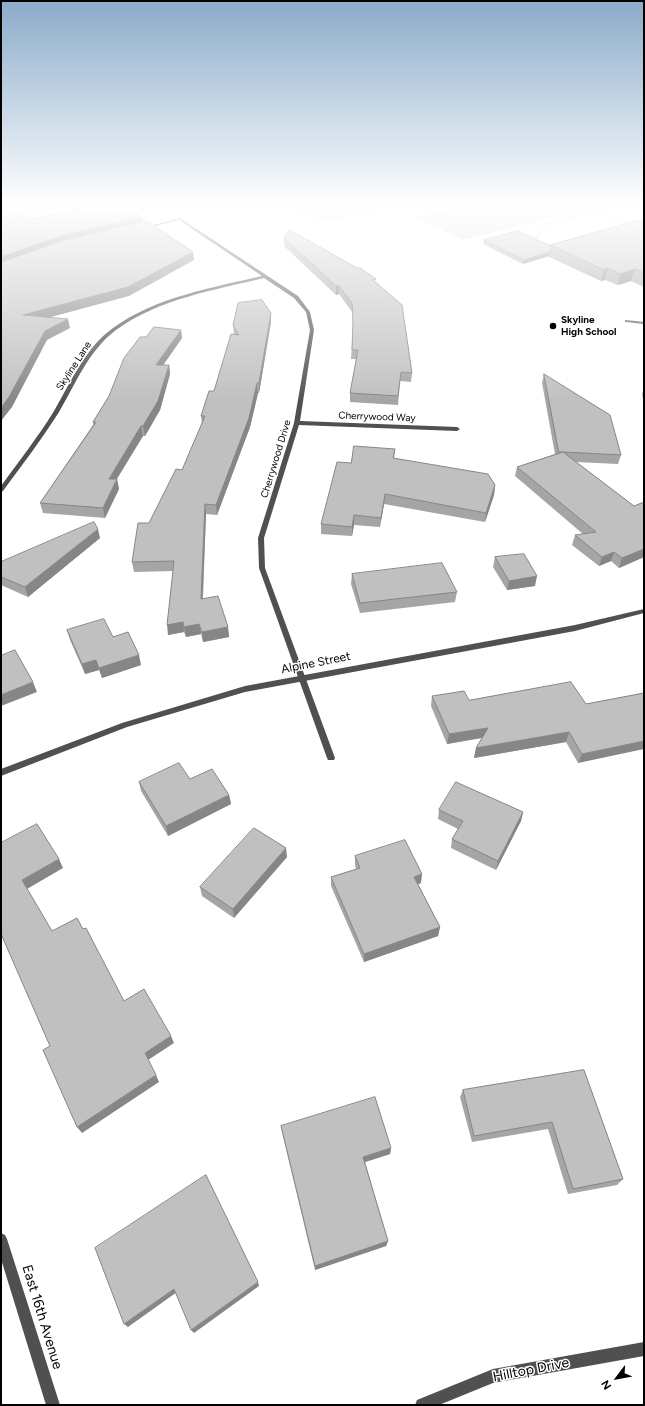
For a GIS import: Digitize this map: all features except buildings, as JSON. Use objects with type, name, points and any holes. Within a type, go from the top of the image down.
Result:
[{"type":"street","name":"Cherrywood Drive","points":[[258,271],[296,297],[308,312],[312,330],[297,423],[261,538],[262,568],[331,758]]},
{"type":"street","name":"Skyline Lane","points":[[1,490],[49,424],[93,349],[114,330],[134,317],[167,303],[266,276]]},
{"type":"street","points":[[627,321],[644,323]]},
{"type":"street","name":"Cherrywood Way","points":[[297,423],[457,429]]},
{"type":"street","name":"Alpine Street","points":[[1,772],[125,725],[245,689],[576,628],[644,611]]},
{"type":"street","name":"East 16th Avenue","points":[[1,1239],[52,1405]]},
{"type":"street","name":"Hilltop Drive","points":[[422,1405],[493,1376],[644,1349]]},
{"type":"place","name":"Skyline High School","points":[[553,326]]}]
